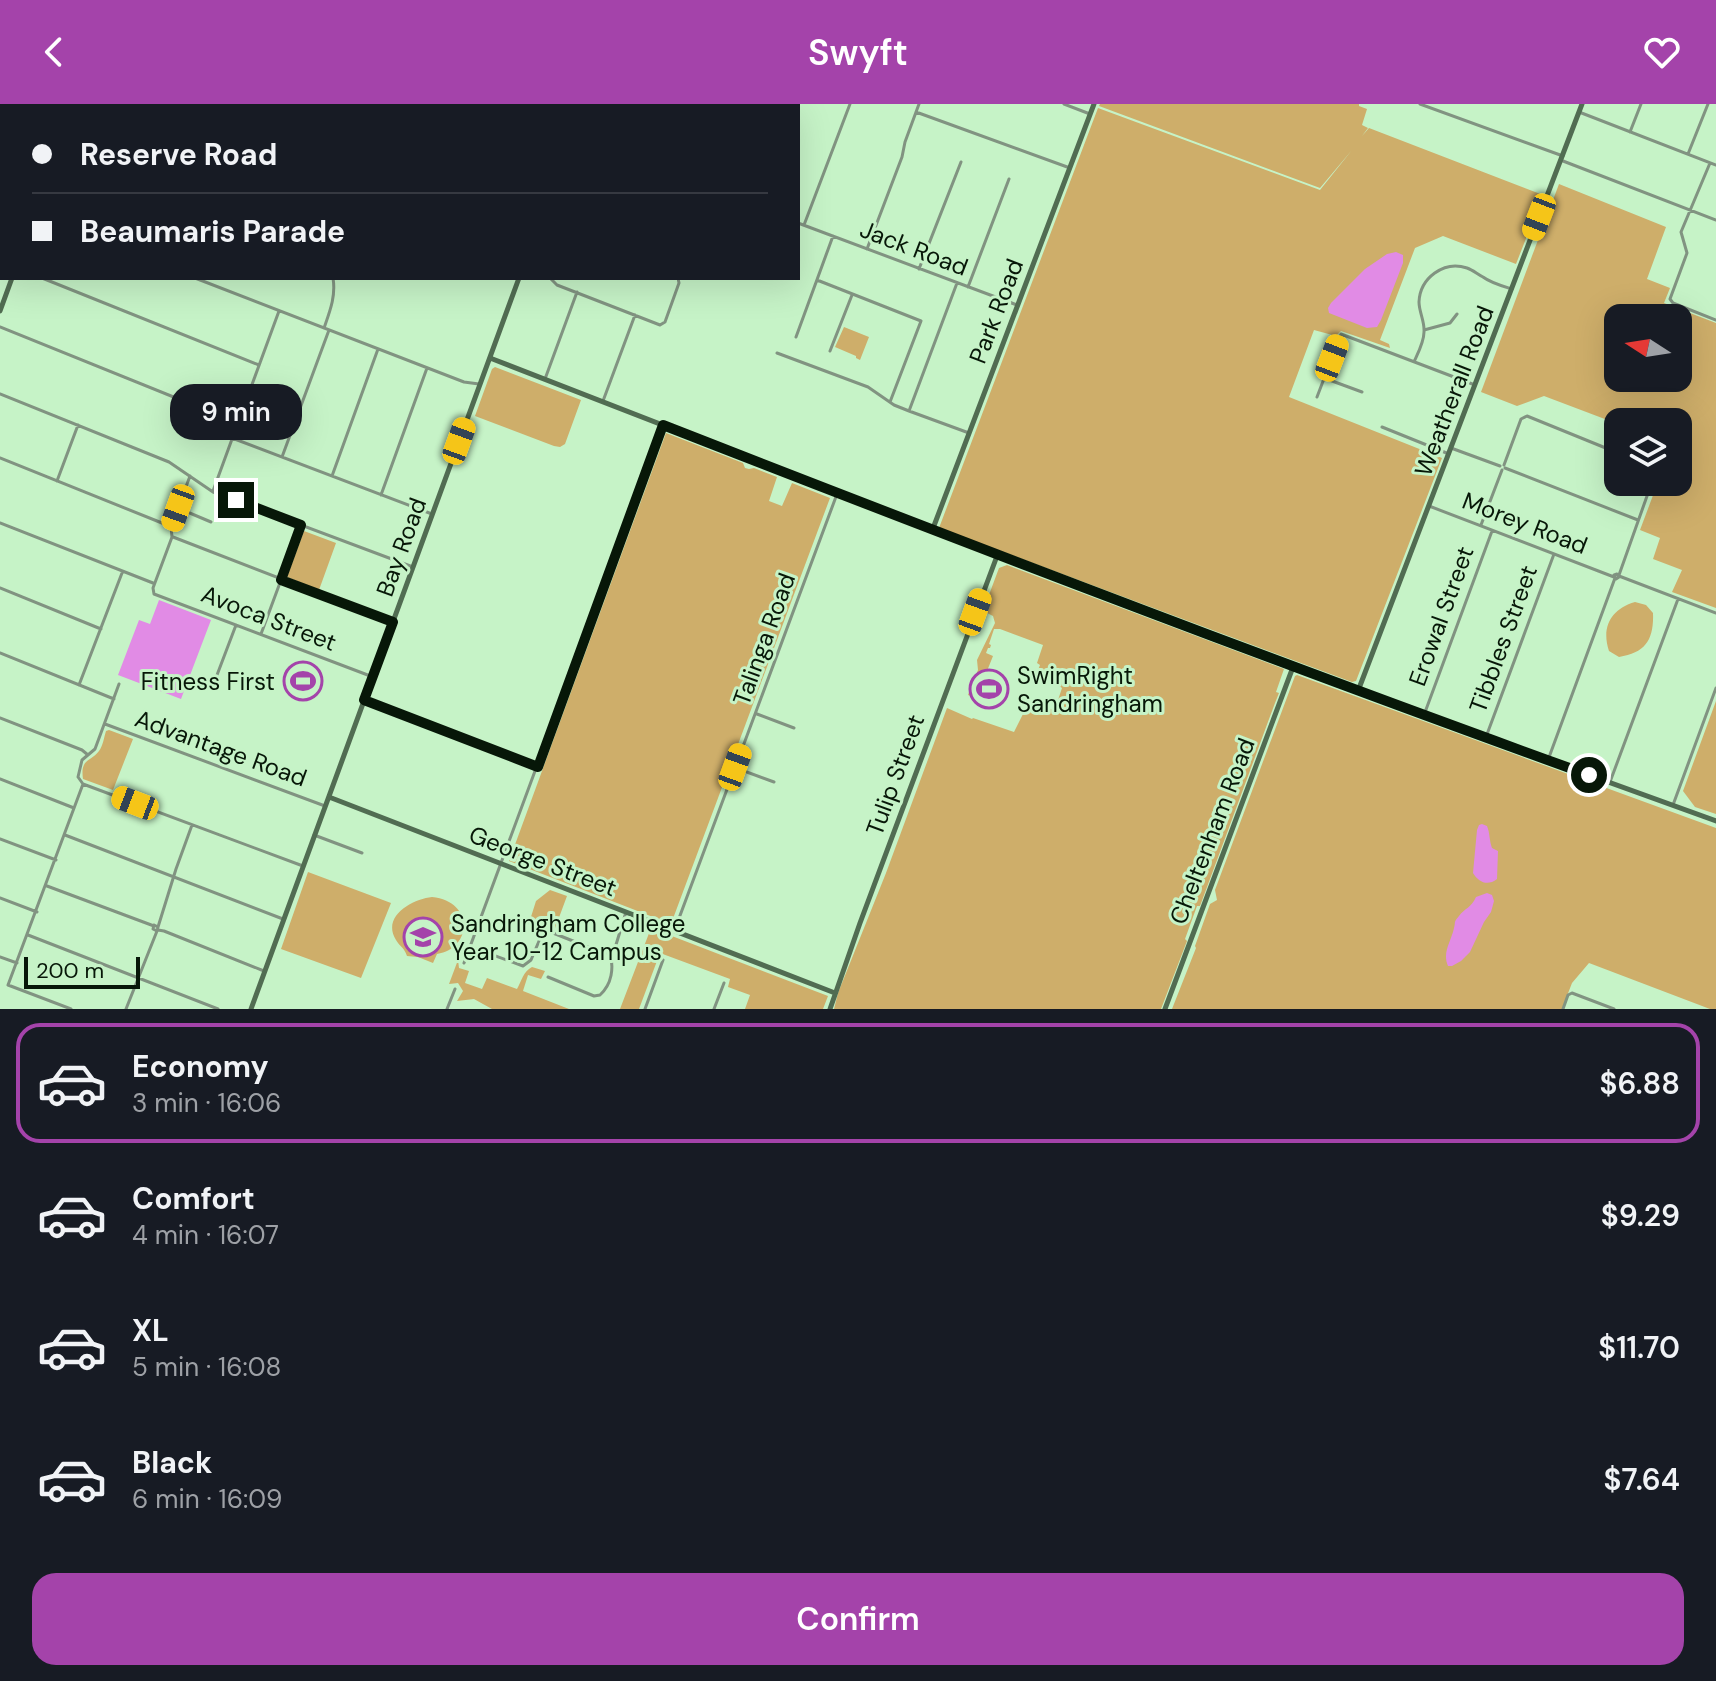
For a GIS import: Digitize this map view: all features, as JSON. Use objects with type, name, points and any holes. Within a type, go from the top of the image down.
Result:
[{"type":"street","points":[[804,225],[850,104]]},
{"type":"street","points":[[867,249],[919,104]]},
{"type":"street","points":[[1064,104],[1090,114]]},
{"type":"street","name":"Park Road","points":[[932,531],[1094,104]]},
{"type":"street","points":[[1420,104],[1716,220]]},
{"type":"street","name":"Weatherall Road","points":[[1358,691],[1582,104]]},
{"type":"street","points":[[1630,132],[1641,104]]},
{"type":"street","points":[[1688,154],[1708,104]]},
{"type":"street","points":[[916,112],[1070,168]]},
{"type":"street","points":[[1579,112],[1716,165]]},
{"type":"street","points":[[919,269],[961,162]]},
{"type":"street","points":[[1710,163],[1681,235],[1687,253],[1670,297],[1673,303],[1716,320]]},
{"type":"street","points":[[968,287],[1009,179]]},
{"type":"street","name":"Jack Road","points":[[800,224],[1017,305]]},
{"type":"street","points":[[796,337],[833,236]]},
{"type":"street","points":[[1414,362],[1424,330],[1419,309],[1420,293],[1427,280],[1443,269],[1457,266],[1512,289]]},
{"type":"street","points":[[0,311],[11,280]]},
{"type":"street","points":[[47,280],[259,365]]},
{"type":"street","points":[[200,280],[464,382],[480,384]]},
{"type":"street","points":[[282,457],[326,329],[333,302],[333,280]]},
{"type":"street","name":"Bay Road","points":[[251,1009],[518,280]]},
{"type":"street","points":[[552,280],[658,324],[665,322],[679,280]]},
{"type":"street","points":[[817,280],[921,321],[890,402]]},
{"type":"street","points":[[909,411],[957,283]]},
{"type":"street","points":[[545,379],[577,292]]},
{"type":"street","points":[[830,351],[853,293]]},
{"type":"street","points":[[213,492],[279,311]]},
{"type":"street","points":[[1424,330],[1450,323],[1457,314]]},
{"type":"street","points":[[603,401],[635,315]]},
{"type":"street","points":[[0,327],[238,423]]},
{"type":"street","points":[[1317,397],[1341,334],[1475,385]]},
{"type":"street","points":[[332,476],[378,349]]},
{"type":"street","points":[[777,353],[868,387],[909,411],[969,433]]},
{"type":"street","points":[[490,358],[932,531],[1716,821]]},
{"type":"street","points":[[381,495],[427,368]]},
{"type":"street","points":[[1324,378],[1362,392]]},
{"type":"street","points":[[464,382],[477,393]]},
{"type":"street","points":[[0,394],[169,462],[213,492],[413,567]]},
{"type":"street","points":[[1481,525],[1521,419],[1527,416],[1604,447]]},
{"type":"street","points":[[57,481],[78,425]]},
{"type":"street","points":[[464,963],[663,425]]},
{"type":"street","points":[[1382,427],[1503,467],[1638,520]]},
{"type":"street","points":[[232,438],[432,514]]},
{"type":"street","points":[[0,458],[172,527]]},
{"type":"street","points":[[154,587],[190,476]]},
{"type":"street","name":"Talinga Road","points":[[674,931],[837,494]]},
{"type":"street","points":[[1548,760],[1647,496]]},
{"type":"street","name":"Morey Road","points":[[1429,506],[1716,613]]},
{"type":"street","points":[[178,508],[211,522]]},
{"type":"street","name":"Avoca Street","points":[[0,523],[142,580],[154,587],[157,595],[373,677]]},
{"type":"street","points":[[261,634],[301,525]]},
{"type":"street","name":"Erowal Street","points":[[1424,715],[1493,530]]},
{"type":"street","points":[[171,538],[393,622]]},
{"type":"street","name":"Tibbles Street","points":[[1486,737],[1555,553]]},
{"type":"street","name":"Tulip Street","points":[[830,1009],[997,555]]},
{"type":"street","points":[[79,685],[122,572]]},
{"type":"street","points":[[0,588],[101,629]]},
{"type":"street","points":[[1610,782],[1678,599]]},
{"type":"street","points":[[215,687],[236,625]]},
{"type":"street","points":[[0,653],[114,699]]},
{"type":"street","name":"Cheltenham Road","points":[[1165,1009],[1293,667]]},
{"type":"street","points":[[119,684],[94,751],[86,756],[78,775],[83,784],[303,866]]},
{"type":"street","points":[[1673,805],[1716,688]]},
{"type":"street","points":[[364,700],[538,767]]},
{"type":"street","points":[[755,713],[794,728]]},
{"type":"street","points":[[0,718],[79,749],[86,756]]},
{"type":"street","name":"Advantage Road","points":[[105,724],[325,806]]},
{"type":"street","points":[[735,767],[774,782]]},
{"type":"street","points":[[0,779],[74,808]]},
{"type":"street","points":[[71,1009],[8,985],[83,784]]},
{"type":"street","name":"George Street","points":[[329,797],[835,993]]},
{"type":"street","points":[[126,1009],[192,825]]},
{"type":"street","points":[[65,835],[283,919]]},
{"type":"street","points":[[314,835],[362,853]]},
{"type":"street","points":[[0,839],[56,860]]},
{"type":"street","points":[[47,886],[264,971]]},
{"type":"street","points":[[0,898],[37,912]]},
{"type":"street","points":[[517,918],[538,926],[544,932],[552,932],[610,953],[615,948],[626,912]]},
{"type":"street","points":[[471,947],[523,966],[531,960],[544,932]]},
{"type":"street","points":[[28,935],[218,1009]]},
{"type":"street","points":[[548,977],[594,996],[600,995],[612,971],[610,953]]},
{"type":"street","points":[[0,957],[17,963]]},
{"type":"street","points":[[645,1009],[663,960]]},
{"type":"street","points":[[714,1009],[724,983]]},
{"type":"street","points":[[447,1009],[455,989]]},
{"type":"street","points":[[1563,1009],[1568,995],[1572,993],[1614,1009]]},
{"type":"shaded area","points":[[1100,104],[1359,104],[1367,109],[1362,125],[1368,128],[1362,136],[1369,128],[1543,195],[1516,264],[1443,236],[1415,248],[1380,340],[1389,344],[1390,348],[1341,331],[1336,336],[1314,330],[1289,397],[1442,458],[1356,681],[939,528],[1098,108],[1320,190],[1352,150],[1320,188]]},
{"type":"shaded area","points":[[1559,184],[1666,227],[1647,279],[1670,288],[1664,303],[1667,304],[1604,304],[1604,392],[1692,392],[1692,314],[1716,323],[1716,608],[1672,592],[1682,570],[1653,559],[1660,538],[1640,530],[1653,496],[1692,496],[1692,408],[1604,408],[1604,419],[1544,396],[1517,406],[1481,392]]},
{"type":"shaded area","points":[[1396,252],[1403,255],[1403,263],[1377,327],[1367,328],[1329,313],[1331,303],[1365,269],[1387,254]]},
{"type":"shaded area","points":[[844,327],[869,337],[860,360],[835,347]]},
{"type":"shaded area","points":[[495,367],[581,400],[565,444],[554,446],[475,416]]},
{"type":"shaded area","points":[[666,433],[743,463],[745,468],[754,468],[777,477],[769,501],[782,506],[792,483],[830,498],[671,924],[509,861]]},
{"type":"shaded area","points":[[304,531],[336,543],[319,590],[287,577]]},
{"type":"shaded area","points":[[1007,565],[1284,669],[1276,692],[1279,693],[1161,1009],[834,1009],[947,708],[1014,732],[1026,708],[1055,709],[1062,688],[1038,670],[1043,645],[1000,629],[994,629],[986,653],[993,656],[988,673],[978,682],[984,684],[979,699],[968,695],[978,670],[977,660],[995,623],[993,616],[983,611],[999,568]]},
{"type":"shaded area","points":[[159,600],[211,620],[181,699],[118,675],[139,620],[150,624]]},
{"type":"shaded area","points":[[1635,602],[1646,605],[1653,613],[1650,637],[1636,652],[1619,657],[1609,651],[1607,627],[1614,614]]},
{"type":"shaded area","points":[[1297,675],[1716,828],[1716,1009],[1589,963],[1572,983],[1562,1009],[1172,1009],[1210,904],[1217,900],[1215,890]]},
{"type":"shaded area","points":[[1716,701],[1716,814],[1695,807],[1683,791]]},
{"type":"shaded area","points":[[109,730],[133,739],[113,790],[83,779],[82,772],[85,764],[100,749]]},
{"type":"shaded area","points":[[1482,824],[1487,826],[1492,848],[1498,851],[1497,879],[1487,883],[1473,873],[1477,830]]},
{"type":"shaded area","points":[[308,872],[391,903],[361,978],[281,949]]},
{"type":"shaded area","points":[[550,890],[567,896],[554,931],[530,920],[536,901]]},
{"type":"shaded area","points":[[1487,893],[1492,895],[1494,901],[1491,912],[1470,952],[1461,961],[1448,966],[1446,952],[1455,921],[1476,897]]},
{"type":"shaded area","points":[[432,897],[446,900],[456,907],[464,925],[457,943],[437,954],[433,963],[407,956],[392,931],[401,910],[416,901]]},
{"type":"shaded area","points":[[651,928],[828,996],[823,1009],[745,1009],[750,995],[728,987],[730,979],[660,953],[639,1009],[620,1009]]},
{"type":"shaded area","points":[[458,960],[459,968],[469,971],[465,983],[482,989],[487,978],[517,989],[532,967],[545,971],[541,979],[528,975],[523,991],[569,1009],[492,1009],[474,999],[457,1001],[463,991],[458,983],[449,984]]},
{"type":"place","name":"Fitness First","points":[[303,681]]},
{"type":"place","name":"SwimRight Sandringham","points":[[989,689]]},
{"type":"place","name":"Sandringham College Year 10-12 Campus","points":[[423,937]]},
{"type":"route","points":[[236,500],[301,525],[281,580],[393,622],[364,700],[538,767],[663,425],[1005,558],[1589,775]]}]
